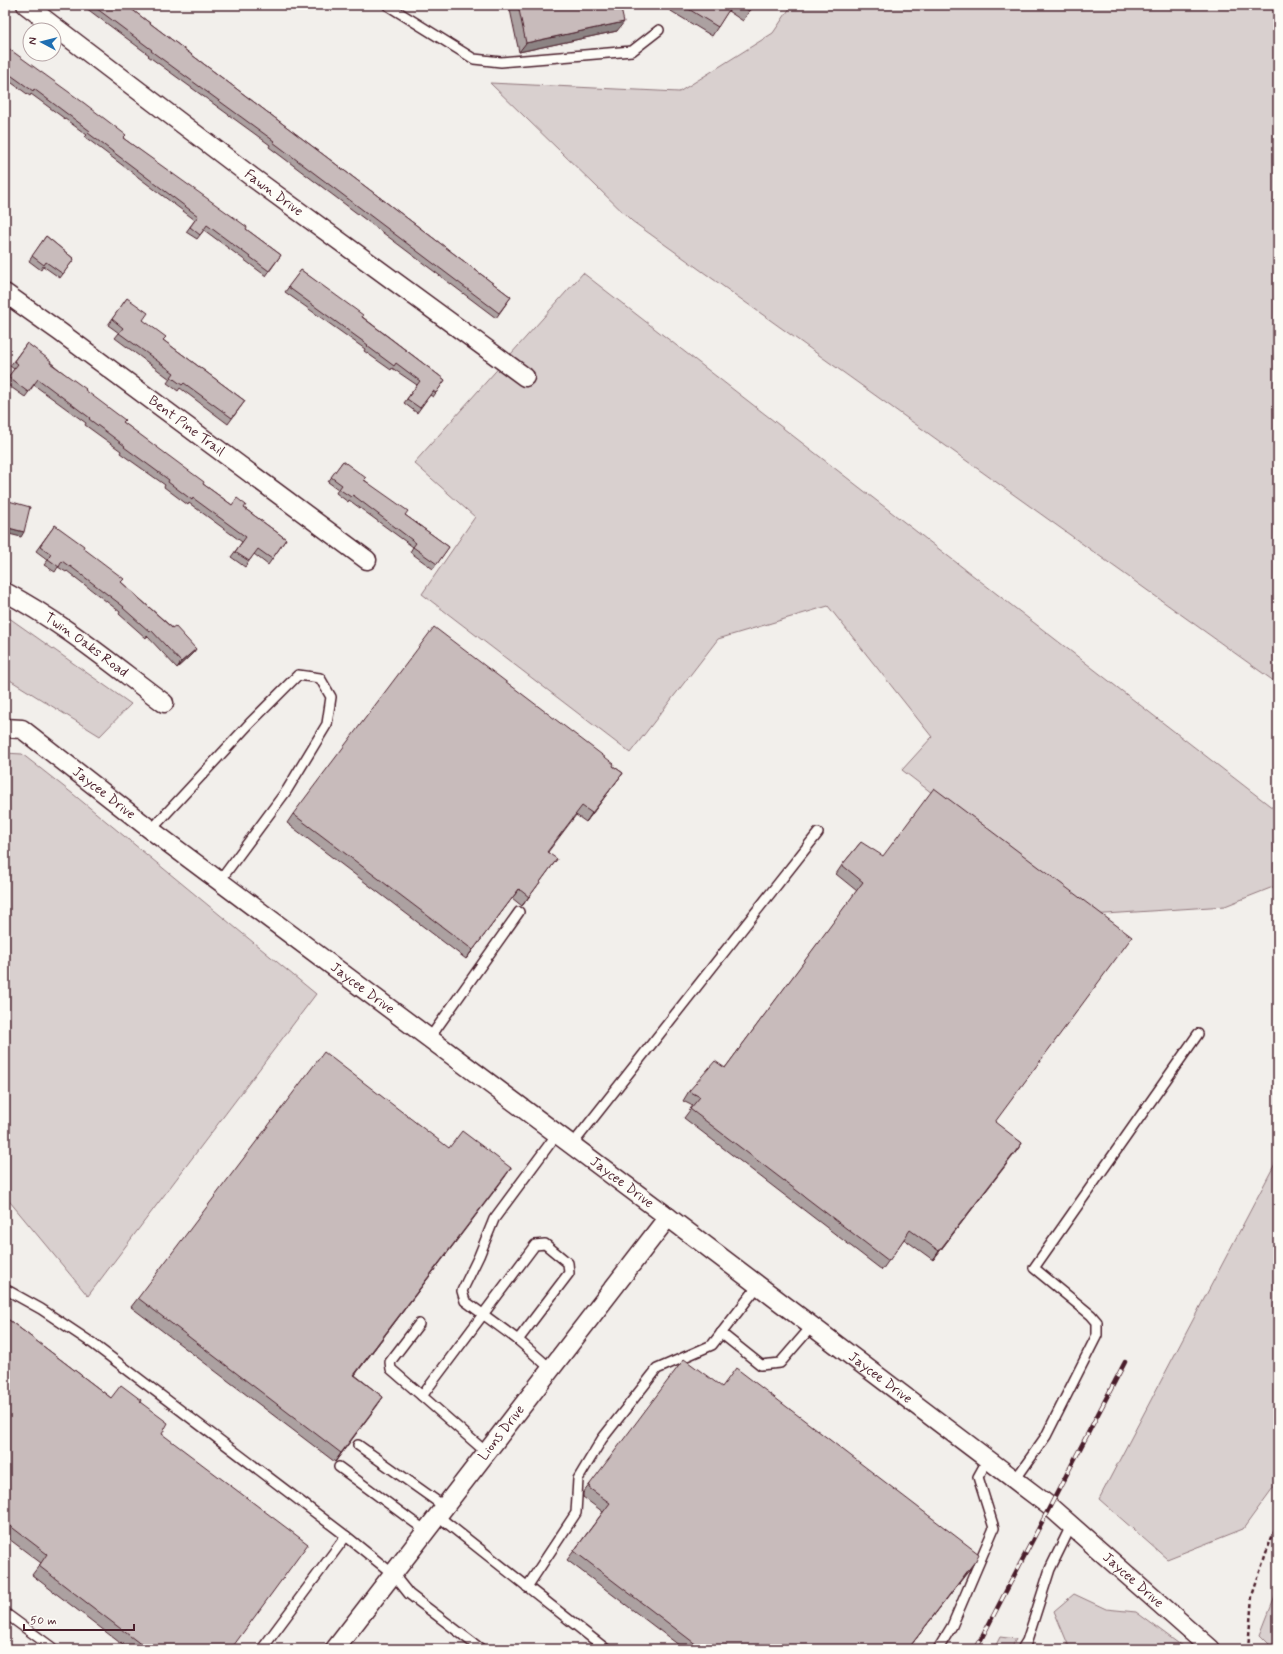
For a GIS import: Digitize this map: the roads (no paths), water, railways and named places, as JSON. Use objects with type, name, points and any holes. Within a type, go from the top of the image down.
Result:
[{"type":"street","name":"Fawn Drive","points":[[26,5],[252,177],[525,377]]},
{"type":"street","name":"Bent Pine Trail","points":[[5,293],[67,336],[367,560]]},
{"type":"street","name":"Twin Oaks Road","points":[[5,592],[56,623],[164,703]]},
{"type":"street","name":"Jaycee Drive","points":[[5,715],[14,729],[572,1145],[1048,1505],[1211,1649]]},
{"type":"street","name":"Lions Drive","points":[[335,1649],[668,1218]]},
{"type":"lane","points":[[387,5],[474,60],[501,62],[632,51],[659,30]]},
{"type":"lane","points":[[151,830],[250,723],[298,675],[320,678],[331,697],[327,724],[287,790],[220,882]]},
{"type":"lane","points":[[572,1145],[818,834]]},
{"type":"lane","points":[[429,1039],[519,912]]},
{"type":"lane","points":[[1015,1480],[1046,1436],[1097,1335],[1097,1322],[1091,1315],[1034,1268],[1198,1034]]},
{"type":"lane","points":[[552,1369],[518,1340],[465,1301],[462,1291],[479,1256],[494,1219],[557,1134]]},
{"type":"lane","points":[[422,1396],[535,1245],[545,1244],[568,1263],[569,1273],[518,1340]]},
{"type":"lane","points":[[527,1587],[576,1513],[578,1479],[602,1440],[657,1369],[712,1344],[758,1286]]},
{"type":"lane","points":[[5,1289],[41,1309],[92,1343],[346,1536],[393,1574],[409,1594],[481,1649]]},
{"type":"lane","points":[[419,1324],[390,1362],[390,1369],[487,1453]]},
{"type":"lane","points":[[721,1333],[761,1365],[780,1363],[812,1326]]},
{"type":"lane","points":[[358,1446],[442,1512],[527,1587],[606,1649]]},
{"type":"lane","points":[[938,1649],[952,1626],[994,1528],[978,1477],[988,1459]]},
{"type":"lane","points":[[339,1467],[426,1531]]},
{"type":"lane","points":[[1022,1649],[1027,1641],[1050,1569],[1071,1526]]},
{"type":"lane","points":[[262,1649],[346,1536]]},
{"type":"lane","points":[[5,1614],[54,1649]]},
{"type":"railway","points":[[976,1649],[1125,1362]]}]
